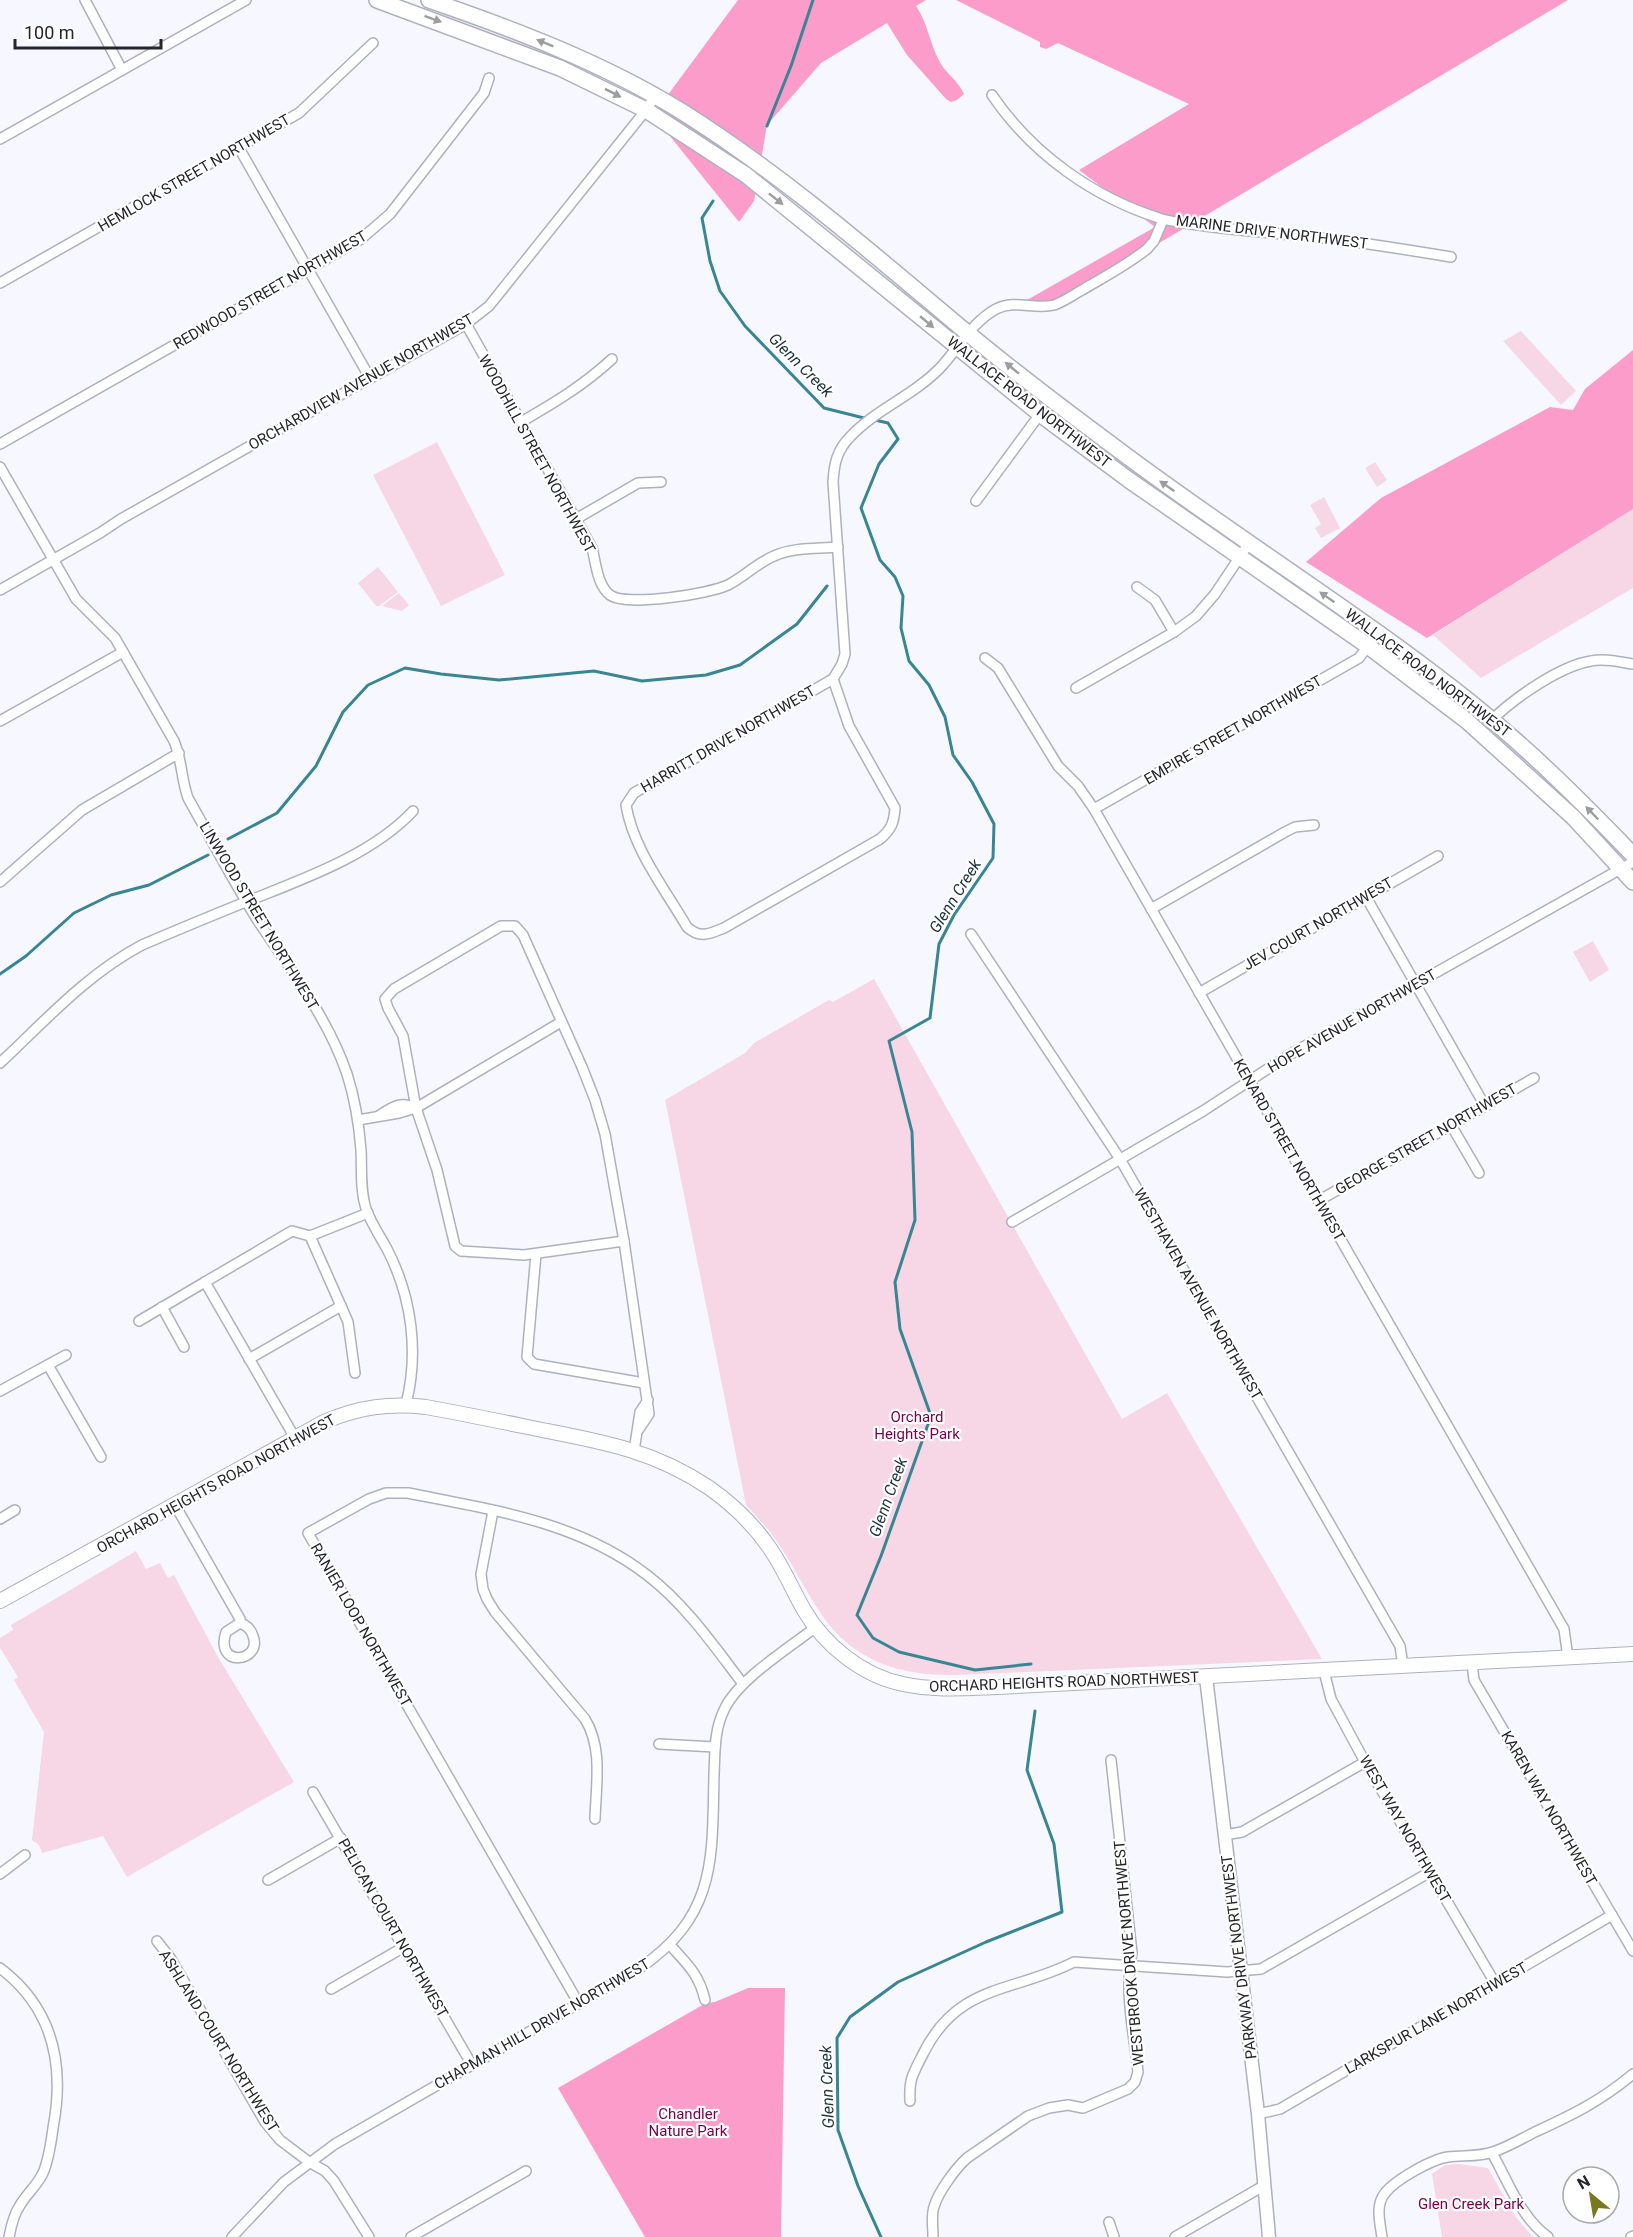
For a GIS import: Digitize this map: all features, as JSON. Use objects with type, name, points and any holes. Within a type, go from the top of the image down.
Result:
[{"type":"main road","name":"WALLACE ROAD NORTHWEST","points":[[377,0],[560,68],[646,110],[746,175],[844,252],[1041,414],[1129,480],[1368,646],[1460,716],[1627,865],[1633,882]]},
{"type":"main road","name":"WALLACE ROAD NORTHWEST","points":[[429,0],[582,58],[655,96],[756,161],[855,239],[968,333],[1137,464],[1383,636],[1492,720],[1542,763],[1633,855]]},
{"type":"main road","name":"ORCHARD HEIGHTS ROAD NORTHWEST","points":[[0,1601],[324,1422],[354,1410],[388,1404],[406,1404],[618,1445],[682,1472],[709,1488],[749,1522],[774,1555],[806,1613],[834,1647],[859,1666],[885,1679],[915,1686],[998,1687],[1633,1654]]},
{"type":"street","points":[[85,0],[122,70]]},
{"type":"street","points":[[1,137],[246,0]]},
{"type":"street","name":"HEMLOCK STREET NORTHWEST","points":[[0,283],[299,113],[373,43]]},
{"type":"street","name":"REDWOOD STREET NORTHWEST","points":[[0,444],[362,239],[390,214],[484,93],[489,78]]},
{"type":"street","name":"MARINE DRIVE NORTHWEST","points":[[992,95],[1022,133],[1064,169],[1100,192],[1163,220],[1248,232],[1384,245],[1451,257]]},
{"type":"street","name":"ORCHARDVIEW AVENUE NORTHWEST","points":[[0,590],[466,324],[489,306],[655,96]]},
{"type":"street","points":[[238,148],[370,378]]},
{"type":"street","name":"HARRITT DRIVE NORTHWEST","points":[[832,679],[849,726],[895,808],[891,830],[880,839],[724,928],[704,936],[694,933],[687,927],[636,841],[629,824],[626,806],[634,793],[832,679],[842,664],[845,654],[833,482],[834,463],[841,448],[860,427],[928,380],[968,333],[994,309],[1016,303],[1044,306],[1054,304],[1107,275],[1147,249],[1154,241],[1163,220]]},
{"type":"street","name":"WOODHILL STREET NORTHWEST","points":[[466,324],[592,548],[603,587],[616,598],[630,601],[714,591],[744,576],[775,555],[838,548]]},
{"type":"street","points":[[521,422],[570,393],[612,359]]},
{"type":"street","points":[[976,501],[1041,414]]},
{"type":"street","name":"LINWOOD STREET NORTHWEST","points":[[0,467],[76,598],[115,638],[179,753],[183,785],[188,798],[247,901],[283,955],[326,1028],[347,1074],[358,1120],[363,1193],[368,1213],[387,1249],[407,1300],[411,1328],[412,1379],[406,1404]]},
{"type":"street","points":[[576,519],[638,483],[661,482]]},
{"type":"street","points":[[1076,688],[1174,632],[1196,616],[1215,594],[1249,543]]},
{"type":"street","points":[[1137,587],[1155,600],[1174,632]]},
{"type":"street","name":"EMPIRE STREET NORTHWEST","points":[[1094,809],[1359,658],[1368,646]]},
{"type":"street","points":[[0,721],[123,652]]},
{"type":"street","name":"KENARD STREET NORTHWEST","points":[[985,658],[998,668],[1058,766],[1078,786],[1094,809],[1564,1629],[1568,1658]]},
{"type":"street","points":[[1492,720],[1512,701],[1566,669],[1598,660],[1633,664]]},
{"type":"street","points":[[0,882],[82,810],[179,753]]},
{"type":"street","points":[[0,1063],[87,981],[117,958],[142,945],[300,880],[349,856],[382,838],[400,825],[412,811]]},
{"type":"street","points":[[1151,909],[1285,832],[1295,827],[1314,825]]},
{"type":"street","name":"JEV COURT NORTHWEST","points":[[1199,993],[1438,856]]},
{"type":"street","name":"HOPE AVENUE NORTHWEST","points":[[1012,1222],[1250,1082],[1289,1055],[1627,865]]},
{"type":"street","points":[[1366,897],[1485,1106]]},
{"type":"street","points":[[624,1241],[536,1254],[497,1255],[461,1251],[455,1246],[437,1170],[416,1108],[403,1036],[385,999],[389,993],[501,926],[509,925],[518,928],[523,935],[582,1067],[595,1100],[604,1134],[624,1241],[648,1400],[640,1412],[634,1450]]},
{"type":"street","name":"WESTHAVEN AVENUE NORTHWEST","points":[[971,934],[1120,1159],[1400,1646],[1403,1666]]},
{"type":"street","points":[[358,1120],[416,1108],[561,1022]]},
{"type":"street","name":"GEORGE STREET NORTHWEST","points":[[1318,1201],[1534,1078]]},
{"type":"street","points":[[1451,1125],[1479,1173]]},
{"type":"street","points":[[139,1321],[292,1231],[310,1236],[368,1213]]},
{"type":"street","points":[[310,1236],[348,1322],[355,1373]]},
{"type":"street","points":[[536,1254],[527,1357],[534,1364],[644,1383]]},
{"type":"street","points":[[205,1282],[294,1438]]},
{"type":"street","points":[[249,1359],[341,1306]]},
{"type":"street","points":[[162,1307],[184,1347]]},
{"type":"street","points":[[0,1391],[66,1354]]},
{"type":"street","points":[[48,1365],[101,1457]]},
{"type":"street","name":"RANIER LOOP NORTHWEST","points":[[579,2004],[308,1533],[369,1499],[386,1493],[408,1493],[541,1521],[596,1543],[648,1575],[693,1619],[743,1684]]},
{"type":"street","points":[[175,1505],[240,1619],[240,1623]]},
{"type":"street","points":[[0,1519],[15,1510]]},
{"type":"street","points":[[493,1511],[481,1574],[483,1589],[495,1612],[592,1730],[596,1745],[595,1819]]},
{"type":"street","name":"CHAPMAN HILL DRIVE NORTHWEST","points":[[232,2237],[284,2182],[335,2144],[640,1968],[670,1945],[691,1918],[702,1896],[707,1878],[711,1859],[715,1747],[718,1725],[725,1707],[743,1684],[816,1627]]},
{"type":"street","name":"KAREN WAY NORTHWEST","points":[[1472,1663],[1474,1680],[1633,1952]]},
{"type":"street","name":"WEST WAY NORTHWEST","points":[[1324,1671],[1331,1699],[1365,1762],[1495,1983]]},
{"type":"street","name":"PARKWAY DRIVE NORTHWEST","points":[[1206,1677],[1258,2114],[1269,2237]]},
{"type":"street","points":[[659,1744],[715,1747]]},
{"type":"street","name":"WESTBROOK DRIVE NORTHWEST","points":[[933,2236],[933,2209],[936,2202],[959,2165],[967,2158],[1037,2111],[1068,2105],[1083,2108],[1128,2089],[1135,2082],[1138,2072],[1130,1998],[1132,1953],[1111,1760]]},
{"type":"street","points":[[1224,1834],[1242,1832],[1365,1762]]},
{"type":"street","name":"PELICAN COURT NORTHWEST","points":[[314,1792],[472,2065]]},
{"type":"street","points":[[268,1880],[340,1838]]},
{"type":"street","points":[[0,1874],[25,1855]]},
{"type":"street","points":[[910,2101],[909,2081],[932,2035],[942,2023],[972,1999],[985,1993],[1056,1971],[1074,1962],[1227,1972],[1261,1969],[1430,1872]]},
{"type":"street","name":"LARKSPUR LANE NORTHWEST","points":[[1258,2114],[1280,2109],[1612,1915]]},
{"type":"street","name":"ASHLAND COURT NORTHWEST","points":[[157,1941],[171,1959],[265,2122],[280,2139],[309,2162],[325,2171],[334,2181],[369,2237]]},
{"type":"street","points":[[670,1945],[694,1971],[705,2000]]},
{"type":"street","points":[[331,1989],[404,1947]]},
{"type":"street","points":[[0,1968],[23,1988],[44,2019],[54,2048],[58,2079],[55,2121],[43,2172],[37,2184],[20,2205],[9,2237]]},
{"type":"street","points":[[1382,2237],[1379,2220],[1380,2202],[1386,2191],[1430,2162],[1447,2157],[1492,2153],[1607,2096],[1633,2074]]},
{"type":"street","points":[[1492,2153],[1524,2211],[1538,2230],[1548,2237]]},
{"type":"street","points":[[411,2237],[526,2171]]},
{"type":"street","points":[[1175,2237],[1265,2185]]},
{"type":"street","points":[[1109,2222],[1114,2237]]},
{"type":"green space","points":[[738,0],[926,0],[916,6],[941,64],[964,94],[951,102],[946,99],[907,55],[887,23],[821,63],[767,125],[754,201],[739,222],[653,115]]},
{"type":"green space","points":[[956,0],[1568,0],[1043,312],[1027,300],[1155,227],[1079,170],[1189,104],[1058,43],[1046,49],[1040,47],[1040,42]]},
{"type":"green space","points":[[1521,331],[1576,391],[1561,405],[1503,341]]},
{"type":"green space","points":[[1633,350],[1633,509],[1427,638],[1306,562],[1381,498],[1550,407],[1573,410],[1585,389]]},
{"type":"green space","points":[[437,442],[505,575],[441,606],[373,475]]},
{"type":"green space","points":[[1375,462],[1387,480],[1377,487],[1365,468]]},
{"type":"green space","points":[[1324,497],[1340,528],[1321,538],[1315,528],[1321,524],[1310,505]]},
{"type":"green space","points":[[1633,509],[1633,588],[1481,678],[1433,635]]},
{"type":"green space","points":[[378,567],[398,592],[376,606],[358,583]]},
{"type":"green space","points":[[399,593],[409,605],[402,611],[382,606]]},
{"type":"green space","points":[[1593,941],[1609,970],[1590,982],[1573,952]]},
{"type":"green space","name":"Orchard Heights Park","points":[[874,979],[1122,1419],[1167,1393],[1322,1659],[956,1675],[935,1675],[897,1669],[863,1655],[834,1630],[815,1605],[776,1540],[746,1505],[665,1100],[745,1053],[754,1043],[829,1000],[833,1002]]},
{"type":"green space","points":[[136,1551],[146,1569],[160,1563],[168,1578],[174,1575],[218,1657],[294,1782],[127,1877],[103,1836],[42,1853],[39,1845],[32,1840],[44,1732],[14,1680],[18,1677],[0,1648],[0,1638],[13,1630],[11,1625]]},
{"type":"green space","name":"Chandler Nature Park","points":[[748,1988],[785,1988],[781,2237],[645,2237],[558,2088],[706,2003],[715,2002]]},
{"type":"green space","name":"Glen Creek Park","points":[[1459,2164],[1488,2168],[1515,2216],[1533,2237],[1442,2237],[1432,2174],[1445,2165]]},
{"type":"waterway","name":"Glenn Creek","points":[[767,126],[791,66],[813,0]]},
{"type":"waterway","name":"Glenn Creek","points":[[713,201],[702,218],[710,261],[720,291],[745,326],[824,408],[868,419]]},
{"type":"waterway","name":"Glenn Creek","points":[[875,420],[888,423],[898,439],[879,464],[861,508],[880,560],[895,577],[903,596],[901,628],[909,661],[929,685],[945,717],[953,755],[972,782],[994,824],[993,858],[954,915],[939,944],[930,1018],[889,1041],[912,1132],[915,1220],[895,1282],[900,1329],[931,1416],[881,1556],[857,1615],[873,1638],[899,1652],[975,1670],[1031,1664]]},
{"type":"waterway","points":[[228,839],[277,813],[316,766],[343,712],[368,685],[405,668],[499,680],[594,671],[642,681],[706,675],[740,665],[797,624],[827,586]]},
{"type":"waterway","points":[[0,974],[26,956],[74,913],[111,895],[149,885],[208,855]]},
{"type":"waterway","name":"Glenn Creek","points":[[881,2237],[858,2186],[838,2130],[837,2038],[850,2017],[898,1982],[986,1942],[1062,1912],[1054,1844],[1027,1770],[1035,1711]]}]
